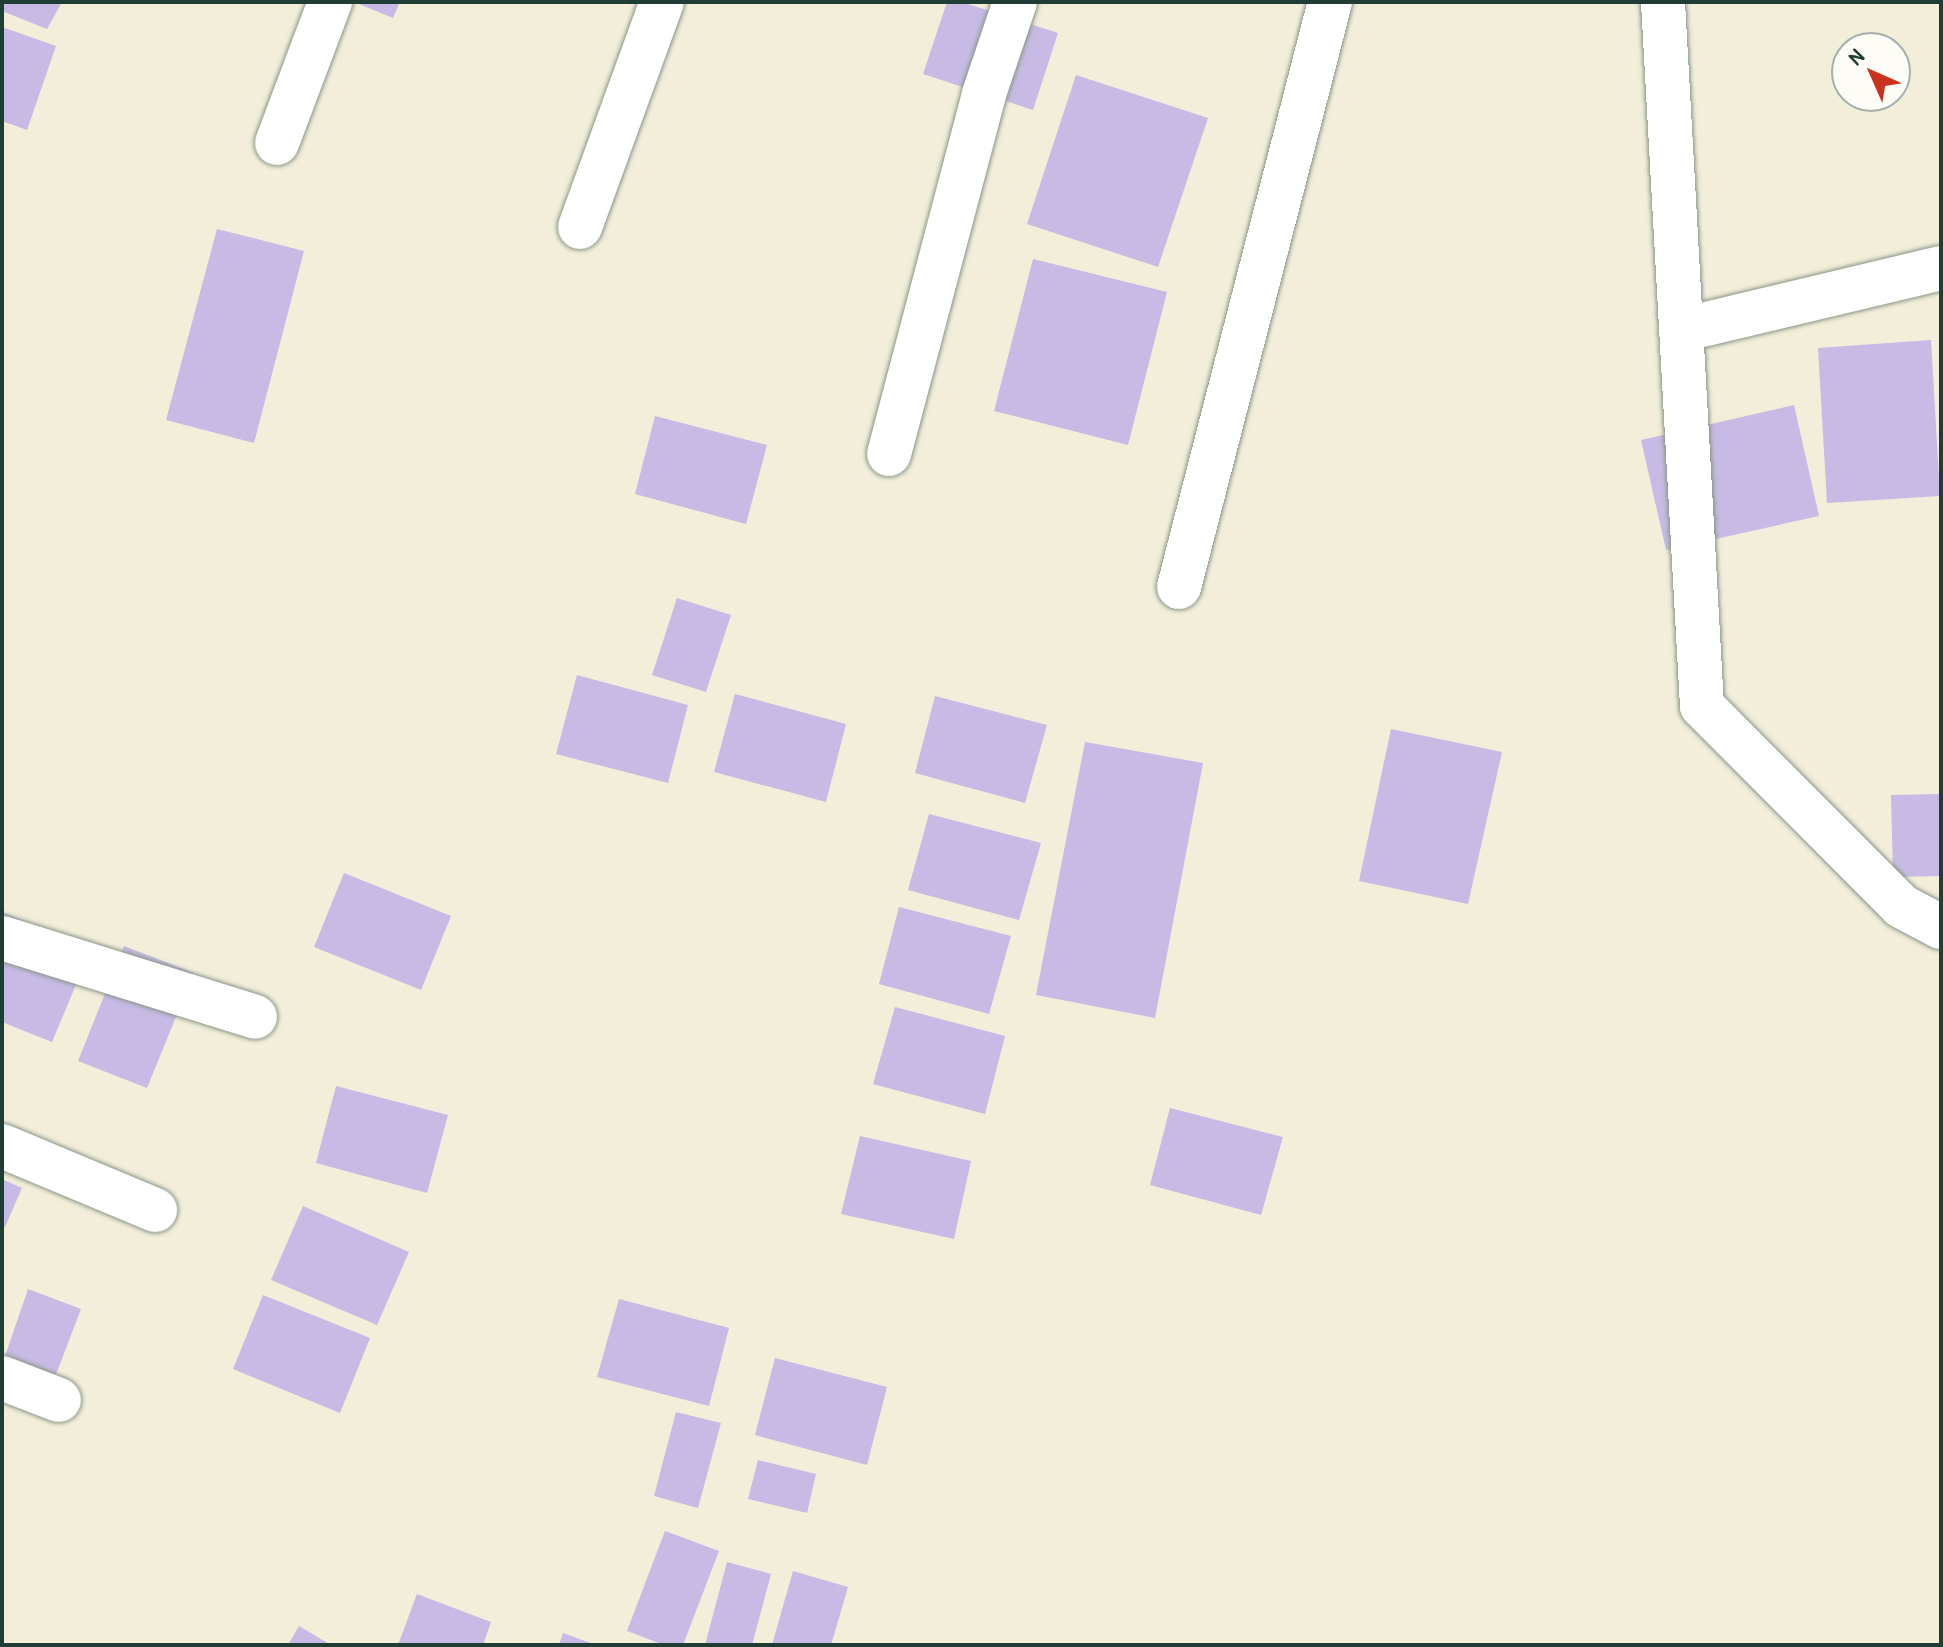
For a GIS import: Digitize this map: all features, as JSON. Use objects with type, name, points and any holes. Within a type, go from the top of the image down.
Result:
[{"type":"street","points":[[277,143],[330,2]]},
{"type":"street","points":[[580,227],[662,2]]},
{"type":"street","points":[[889,454],[984,94],[1015,2]]},
{"type":"street","points":[[1179,587],[1330,2]]},
{"type":"street","points":[[1663,2],[1702,706],[1901,906],[1941,927]]},
{"type":"street","points":[[1681,330],[1941,268]]},
{"type":"street","points":[[2,938],[255,1017]]},
{"type":"street","points":[[2,1146],[155,1210]]},
{"type":"street","points":[[2,1378],[59,1400]]},
{"type":"building","points":[[2,2],[62,2],[47,29],[2,11]]},
{"type":"building","points":[[354,2],[400,2],[393,18]]},
{"type":"building","points":[[947,2],[962,2],[1058,33],[1033,110],[923,74]]},
{"type":"building","points":[[2,27],[56,46],[27,130],[2,121]]},
{"type":"building","points":[[1076,75],[1208,118],[1158,267],[1027,224]]},
{"type":"building","points":[[217,229],[304,251],[254,443],[166,420]]},
{"type":"building","points":[[1033,259],[1167,292],[1128,445],[994,411]]},
{"type":"building","points":[[1931,340],[1940,496],[1827,503],[1818,348]]},
{"type":"building","points":[[1794,405],[1819,516],[1666,550],[1641,440]]},
{"type":"building","points":[[655,416],[767,445],[746,524],[635,494]]},
{"type":"building","points":[[677,598],[731,615],[706,692],[652,675]]},
{"type":"building","points":[[577,675],[688,705],[668,783],[556,754]]},
{"type":"building","points":[[735,694],[846,724],[826,802],[714,772]]},
{"type":"building","points":[[935,696],[1047,725],[1025,803],[915,773]]},
{"type":"building","points":[[1391,729],[1502,752],[1468,904],[1359,881]]},
{"type":"building","points":[[1085,742],[1203,763],[1155,1018],[1036,995]]},
{"type":"building","points":[[1941,794],[1941,876],[1893,877],[1891,795]]},
{"type":"building","points":[[929,814],[1041,843],[1019,920],[908,890]]},
{"type":"building","points":[[344,873],[451,916],[421,990],[314,947]]},
{"type":"building","points":[[899,907],[1011,936],[989,1014],[879,984]]},
{"type":"building","points":[[2,912],[91,949],[52,1042],[2,1022]]},
{"type":"building","points":[[124,946],[194,973],[147,1088],[78,1061]]},
{"type":"building","points":[[895,1007],[1005,1036],[985,1114],[873,1084]]},
{"type":"building","points":[[336,1086],[448,1115],[427,1193],[316,1163]]},
{"type":"building","points":[[1170,1108],[1283,1137],[1261,1215],[1150,1185]]},
{"type":"building","points":[[860,1136],[971,1161],[954,1239],[841,1214]]},
{"type":"building","points":[[2,1179],[22,1188],[5,1227],[2,1225]]},
{"type":"building","points":[[303,1206],[409,1252],[377,1325],[271,1280]]},
{"type":"building","points":[[28,1289],[81,1309],[52,1385],[2,1365]]},
{"type":"building","points":[[263,1295],[370,1338],[340,1413],[233,1369]]},
{"type":"building","points":[[619,1299],[729,1328],[709,1406],[597,1377]]},
{"type":"building","points":[[775,1358],[887,1387],[867,1465],[755,1435]]},
{"type":"building","points":[[676,1412],[721,1423],[698,1508],[654,1496]]},
{"type":"building","points":[[758,1460],[816,1474],[807,1513],[748,1499]]},
{"type":"building","points":[[665,1531],[719,1551],[683,1645],[664,1645],[627,1631]]},
{"type":"building","points":[[727,1562],[771,1574],[752,1645],[705,1645]]},
{"type":"building","points":[[793,1571],[848,1587],[831,1645],[772,1645]]},
{"type":"building","points":[[417,1594],[491,1622],[483,1645],[398,1645]]},
{"type":"building","points":[[299,1626],[331,1645],[288,1645]]},
{"type":"building","points":[[563,1633],[596,1645],[559,1645]]}]
